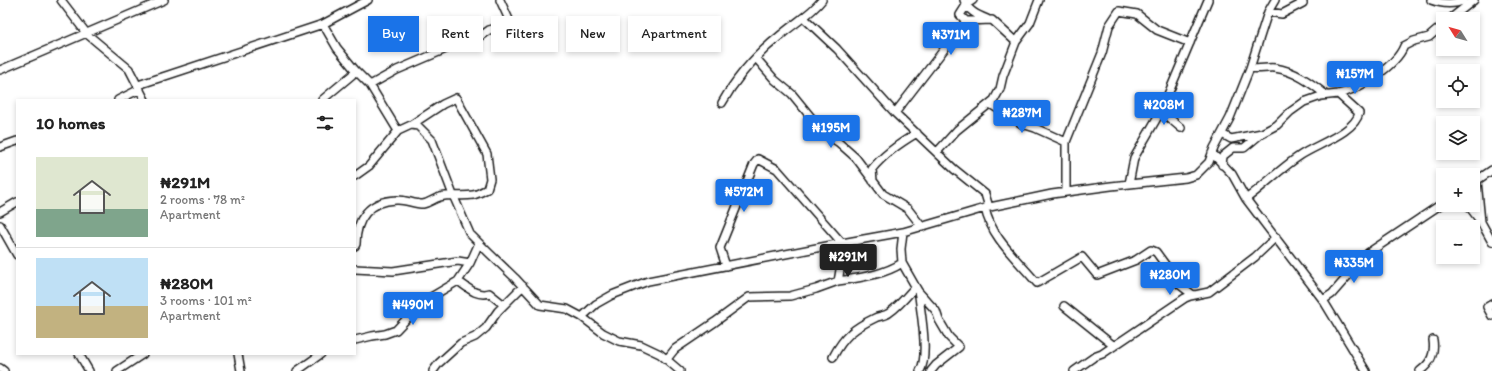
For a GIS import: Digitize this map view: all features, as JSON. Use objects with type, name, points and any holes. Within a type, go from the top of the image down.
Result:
[{"type":"street","points":[[61,0],[88,34],[129,69],[145,99]]},
{"type":"street","points":[[0,70],[88,34],[164,0]]},
{"type":"street","points":[[370,85],[397,70],[453,46],[474,40],[490,30],[511,24],[500,0]]},
{"type":"street","points":[[722,103],[730,88],[756,58],[783,33],[814,10],[822,0]]},
{"type":"street","points":[[973,0],[965,3],[960,15],[966,21],[988,20]]},
{"type":"street","points":[[938,152],[957,130],[994,100],[1000,89],[1003,76],[1016,42],[1030,23],[1039,0]]},
{"type":"street","points":[[1129,184],[1134,158],[1161,111],[1208,0]]},
{"type":"street","points":[[582,317],[596,304],[612,295],[648,281],[903,232],[987,208],[1066,192],[1186,178],[1196,175],[1205,168],[1209,162],[1230,118],[1250,68],[1268,12],[1275,0]]},
{"type":"street","points":[[1268,12],[1282,14],[1303,3],[1300,0]]},
{"type":"street","points":[[1431,0],[1456,4],[1464,0]]},
{"type":"street","points":[[1459,12],[1474,0]]},
{"type":"street","points":[[120,99],[139,87],[323,24],[366,1]]},
{"type":"street","points":[[965,3],[973,13],[988,20],[992,20],[1016,42]]},
{"type":"street","points":[[1066,192],[1066,142],[1102,53],[1109,26],[1119,12],[1137,14],[1157,30],[1190,43]]},
{"type":"street","points":[[804,18],[837,49],[895,113],[938,152],[954,170],[985,194],[988,219],[997,235],[1037,283],[1082,257],[1097,275],[1136,260],[1151,250],[1156,252],[1180,285],[1193,295]]},
{"type":"street","points":[[895,113],[966,21]]},
{"type":"street","points":[[323,24],[336,48],[370,85],[398,131]]},
{"type":"street","points":[[1222,165],[1223,156],[1228,151],[1233,148],[1244,148],[1262,133],[1277,125],[1290,112],[1304,102],[1326,95],[1349,92],[1374,77],[1394,61],[1403,50],[1404,46],[1414,41],[1430,37],[1436,31]]},
{"type":"street","points":[[756,58],[775,80],[792,94],[823,132],[838,142],[856,158],[883,194],[908,209],[922,227]]},
{"type":"street","points":[[1250,68],[1274,68],[1286,71],[1310,82],[1326,95]]},
{"type":"street","points":[[323,99],[352,75],[355,70]]},
{"type":"street","points":[[1246,199],[1301,155],[1347,130],[1358,119],[1359,113],[1338,94]]},
{"type":"street","points":[[356,175],[369,166],[398,131],[411,125],[443,104],[456,98],[487,154],[490,179],[487,189],[472,195],[440,197],[427,203],[417,204],[406,200],[383,202],[373,207],[360,221],[356,232],[356,244]]},
{"type":"street","points":[[990,104],[1022,124],[1035,128],[1066,142]]},
{"type":"street","points":[[1161,111],[1181,128]]},
{"type":"street","points":[[411,125],[418,126],[432,140],[470,234],[540,304],[567,309],[582,317],[603,333],[619,341],[641,345],[667,359],[680,371]]},
{"type":"street","points":[[873,181],[872,169],[878,162],[897,145],[917,133]]},
{"type":"street","points":[[1222,134],[1231,139],[1262,133]]},
{"type":"street","points":[[0,147],[16,141]]},
{"type":"street","points":[[1212,154],[1232,174],[1246,199],[1323,300],[1366,371]]},
{"type":"street","points":[[726,266],[720,248],[754,164],[758,159],[777,169],[840,243],[841,266],[838,281]]},
{"type":"street","points":[[1480,178],[1492,170]]},
{"type":"street","points":[[0,212],[16,203]]},
{"type":"street","points":[[1323,300],[1332,294],[1368,253],[1436,208]]},
{"type":"street","points":[[1473,212],[1481,222],[1492,242]]},
{"type":"street","points":[[1480,212],[1481,222]]},
{"type":"street","points":[[0,225],[16,253]]},
{"type":"street","points":[[903,232],[901,249],[902,263],[917,289],[936,311],[939,320],[949,337],[959,346],[934,370]]},
{"type":"street","points":[[1074,371],[1185,298],[1209,292],[1255,257],[1276,237]]},
{"type":"street","points":[[356,340],[385,334],[396,330],[417,308],[431,297],[458,281],[470,263],[479,243]]},
{"type":"street","points":[[356,269],[394,271],[458,261],[470,263]]},
{"type":"street","points":[[667,359],[675,349],[748,298],[790,296],[838,281],[862,278],[896,267],[902,263]]},
{"type":"street","points":[[458,281],[478,294],[490,294],[504,305]]},
{"type":"street","points":[[433,371],[439,363],[461,343],[475,337],[486,328],[504,305],[523,286]]},
{"type":"street","points":[[833,357],[841,342],[849,334],[864,324],[888,314],[917,289]]},
{"type":"street","points":[[917,289],[924,348],[924,360],[920,371]]},
{"type":"street","points":[[1492,304],[1487,308],[1492,316]]},
{"type":"street","points":[[1064,306],[1114,346]]},
{"type":"street","points":[[1420,371],[1430,363],[1432,359],[1434,352],[1433,340]]},
{"type":"street","points":[[80,355],[89,371]]},
{"type":"street","points":[[117,371],[141,355]]},
{"type":"street","points":[[238,355],[239,371]]},
{"type":"street","points":[[297,371],[320,355]]},
{"type":"street","points":[[0,368],[4,371]]}]
